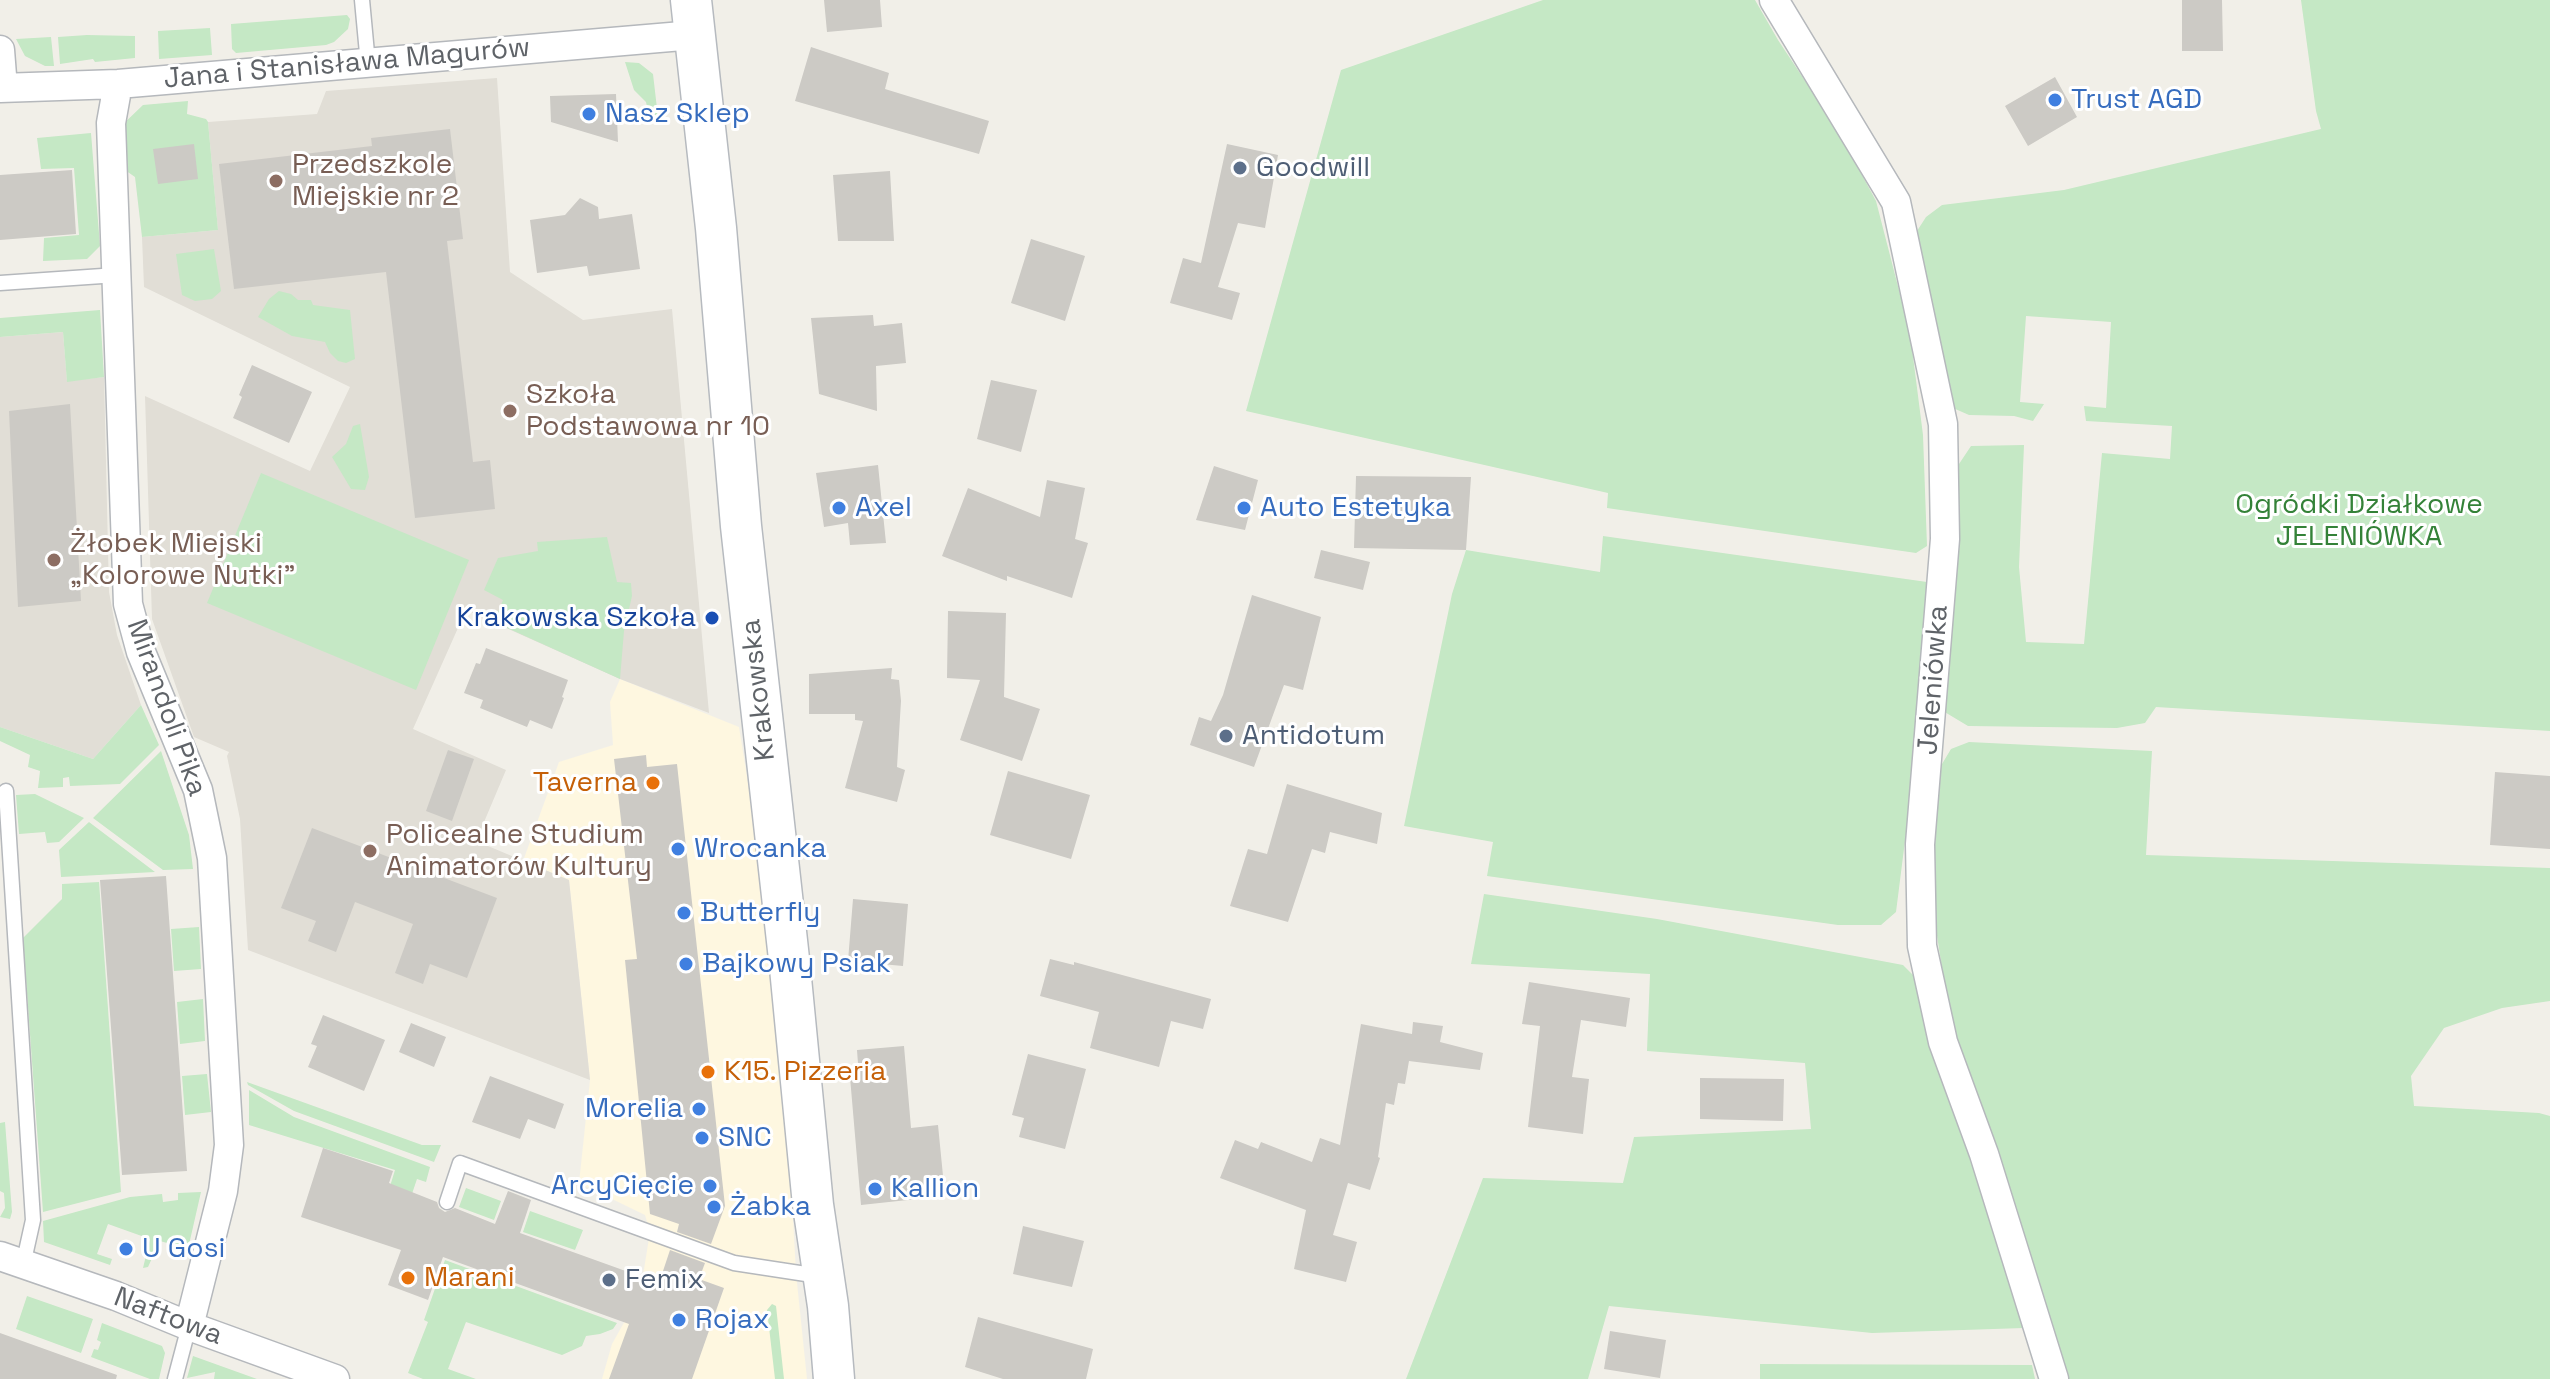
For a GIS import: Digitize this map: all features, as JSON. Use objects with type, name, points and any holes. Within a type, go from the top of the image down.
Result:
[{"type":"main road","name":"Krakowska","points":[[692,18],[716,228],[741,526],[834,1379]]},
{"type":"street","name":"Jeleniówka","points":[[1774,0],[1896,202],[1943,424],[1945,539],[1920,844],[1922,946],[1943,1042],[1984,1154],[2054,1379]]},
{"type":"street","name":"Jana i Stanisława Magurów","points":[[1,88],[118,84],[368,64],[692,18]]},
{"type":"street","points":[[0,50],[1,88]]},
{"type":"street","name":"Mirandoli Pika","points":[[118,84],[111,123],[128,604],[141,652],[198,790],[212,858],[229,1145],[223,1191],[189,1326]]},
{"type":"street","name":"Naftowa","points":[[12,1260],[335,1379]]},
{"type":"lane","points":[[362,0],[368,64]]},
{"type":"lane","points":[[0,283],[117,275]]},
{"type":"lane","points":[[6,791],[33,1220],[12,1260]]},
{"type":"lane","points":[[447,1202],[460,1163],[742,1265],[823,1277]]},
{"type":"lane","points":[[175,1379],[189,1326]]},
{"type":"shaded area","name":"Szkoła Podstawowa nr 10","points":[[497,78],[510,272],[583,320],[672,309],[709,713],[620,679],[466,610],[413,729],[506,770],[476,841],[569,880],[590,1080],[248,950],[240,819],[227,756],[229,752],[194,737],[152,619],[145,396],[310,471],[350,387],[144,287],[142,237],[218,230],[208,122],[317,114],[326,91]]},
{"type":"shaded area","name":"Żłobek Miejski „Kolorowe Nutki”","points":[[63,332],[67,381],[104,377],[109,592],[117,635],[141,705],[93,759],[0,727],[0,337]]},
{"type":"shaded area","points":[[620,679],[739,727],[780,983],[796,1273],[807,1379],[602,1379],[612,1344],[640,1294],[650,1232],[645,1215],[579,1183],[590,1080],[569,880],[523,861],[559,762],[613,745],[610,702]]},
{"type":"green space","points":[[1543,0],[1755,0],[1839,132],[1876,201],[1910,333],[1923,435],[1927,546],[1916,553],[1607,508],[1608,493],[1246,411],[1341,70]]},
{"type":"green space","name":"Ogródki Działkowe JELENIÓWKA","points":[[2301,0],[2550,0],[2550,731],[2156,707],[2145,723],[2117,728],[1968,726],[1943,711],[1960,541],[1956,497],[1959,464],[1971,446],[2024,445],[2019,567],[2026,642],[2084,644],[2102,453],[2170,459],[2172,426],[2086,421],[2084,406],[2106,408],[2111,322],[2026,316],[2020,402],[2044,404],[2033,421],[2014,416],[1969,415],[1953,408],[1917,231],[1926,217],[1942,205],[2064,190],[2321,129]]},
{"type":"green space","points":[[347,15],[350,19],[348,29],[326,45],[236,53],[232,49],[231,24]]},
{"type":"green space","points":[[210,28],[212,55],[159,59],[158,31]]},
{"type":"green space","points":[[135,36],[135,58],[60,64],[58,37]]},
{"type":"green space","points":[[51,37],[54,66],[45,66],[25,56],[16,39]]},
{"type":"green space","points":[[625,62],[639,63],[653,74],[658,117],[648,111],[646,102],[634,90]]},
{"type":"green space","points":[[188,101],[187,114],[208,122],[218,230],[142,237],[135,177],[122,168],[118,129],[143,105]]},
{"type":"green space","points":[[91,133],[100,246],[87,259],[43,261],[44,238],[79,235],[74,168],[41,169],[37,138]]},
{"type":"green space","points":[[214,249],[221,291],[212,299],[195,301],[182,295],[176,254]]},
{"type":"green space","points":[[279,291],[291,294],[298,300],[311,300],[313,305],[350,310],[355,359],[346,363],[338,361],[325,342],[292,336],[258,317],[269,299]]},
{"type":"green space","points":[[100,310],[104,377],[67,382],[63,332],[0,337],[0,318]]},
{"type":"green space","points":[[360,424],[369,477],[365,490],[351,489],[332,457],[346,444],[353,426]]},
{"type":"green space","points":[[261,473],[469,560],[416,690],[207,603]]},
{"type":"green space","points":[[1603,536],[1927,582],[1932,627],[1896,912],[1881,925],[1838,925],[1487,876],[1493,842],[1404,826],[1452,594],[1466,550],[1600,572]]},
{"type":"green space","points":[[607,537],[617,582],[631,583],[632,596],[624,631],[620,679],[494,622],[503,600],[484,590],[498,558],[538,551],[537,542]]},
{"type":"green space","points":[[141,705],[159,745],[120,784],[70,786],[69,777],[63,778],[63,787],[38,788],[40,771],[28,767],[30,755],[0,741],[0,727],[93,759]]},
{"type":"green space","points":[[1969,742],[2152,751],[2146,855],[2550,868],[2550,1001],[2502,1008],[2444,1028],[2411,1076],[2414,1106],[2550,1116],[2550,1379],[2063,1379],[2049,1318],[2016,1206],[1986,1120],[1954,1046],[1932,903],[1939,769],[1951,749]]},
{"type":"green space","points":[[161,751],[189,835],[193,869],[163,870],[93,818]]},
{"type":"green space","points":[[35,794],[84,818],[59,842],[47,843],[45,832],[19,834],[16,795]]},
{"type":"green space","points":[[89,822],[155,872],[61,877],[59,850]]},
{"type":"green space","points":[[99,882],[121,1192],[43,1212],[23,938],[62,899],[62,884]]},
{"type":"green space","points":[[1484,894],[1657,919],[1903,965],[1913,975],[2024,1328],[1872,1333],[1609,1306],[1588,1379],[1406,1379],[1483,1178],[1623,1183],[1634,1137],[1811,1129],[1805,1063],[1647,1051],[1650,974],[1471,964]]},
{"type":"green space","points":[[199,927],[201,969],[174,971],[171,929]]},
{"type":"green space","points":[[203,999],[205,1041],[180,1044],[177,1002]]},
{"type":"green space","points":[[207,1074],[211,1112],[185,1115],[182,1076]]},
{"type":"green space","points":[[247,1082],[422,1145],[441,1145],[434,1162],[294,1111]]},
{"type":"green space","points":[[249,1090],[294,1117],[430,1167],[426,1182],[417,1179],[397,1238],[383,1209],[395,1170],[249,1125]]},
{"type":"green space","points":[[5,1122],[10,1219],[0,1217],[5,1208],[4,1193],[0,1191],[0,1123]]},
{"type":"green space","points":[[466,1188],[501,1201],[494,1220],[459,1207]]},
{"type":"green space","points":[[201,1192],[188,1249],[160,1241],[148,1267],[143,1268],[150,1239],[108,1224],[97,1254],[112,1259],[110,1265],[44,1242],[43,1221],[130,1197],[162,1194],[163,1202],[178,1200],[178,1193]]},
{"type":"green space","points":[[530,1211],[583,1230],[575,1250],[523,1232]]},
{"type":"green space","points":[[445,1260],[617,1323],[613,1329],[586,1336],[582,1346],[562,1355],[466,1322],[448,1369],[476,1379],[423,1379],[408,1373],[428,1322],[424,1320]]},
{"type":"green space","points":[[27,1296],[93,1319],[81,1353],[16,1329]]},
{"type":"green space","points":[[772,1304],[776,1306],[784,1379],[775,1379],[767,1310]]},
{"type":"green space","points":[[102,1323],[162,1346],[165,1353],[159,1379],[150,1379],[91,1357],[101,1342],[97,1340]]},
{"type":"green space","points":[[193,1356],[257,1379],[214,1379],[215,1372],[187,1378]]},
{"type":"green space","points":[[1760,1364],[2032,1365],[2035,1379],[1760,1379]]},
{"type":"building","points":[[824,0],[880,0],[882,27],[827,32]]},
{"type":"building","points":[[2182,0],[2222,0],[2223,51],[2182,51]]},
{"type":"building","points":[[811,47],[889,73],[885,89],[989,121],[979,154],[795,101]]},
{"type":"building","points":[[2055,77],[2077,117],[2028,146],[2005,106]]},
{"type":"building","points":[[616,94],[618,142],[551,122],[550,96]]},
{"type":"building","points":[[450,129],[463,239],[447,241],[473,462],[490,460],[495,509],[415,518],[386,272],[234,289],[219,164],[372,146],[371,138]]},
{"type":"building","points":[[194,144],[198,179],[158,184],[153,149]]},
{"type":"building","points":[[1227,144],[1278,155],[1265,228],[1238,223],[1218,287],[1240,293],[1232,320],[1170,303],[1183,258],[1201,263]]},
{"type":"building","points":[[72,170],[76,234],[0,240],[0,175]]},
{"type":"building","points":[[890,171],[894,241],[838,241],[833,175]]},
{"type":"building","points":[[580,198],[598,207],[599,219],[632,214],[640,269],[589,276],[587,266],[537,273],[530,220],[565,215]]},
{"type":"building","points":[[1031,239],[1085,256],[1065,321],[1011,303]]},
{"type":"building","points":[[873,315],[874,326],[902,323],[906,363],[876,366],[877,411],[819,394],[811,318]]},
{"type":"building","points":[[252,365],[312,392],[289,443],[233,418]]},
{"type":"building","points":[[991,380],[1037,390],[1021,452],[977,439]]},
{"type":"building","points":[[70,404],[81,601],[18,607],[9,411]]},
{"type":"building","points":[[878,465],[886,543],[850,545],[848,523],[824,527],[816,473]]},
{"type":"building","points":[[1214,466],[1258,480],[1245,530],[1196,520]]},
{"type":"building","points":[[1356,476],[1471,477],[1466,550],[1354,548]]},
{"type":"building","points":[[1047,480],[1085,488],[1075,539],[1088,543],[1072,598],[1007,576],[1007,581],[942,556],[968,488],[1040,517]]},
{"type":"building","points":[[1321,550],[1370,562],[1363,590],[1314,578]]},
{"type":"building","points":[[1252,595],[1321,617],[1303,690],[1284,685],[1254,767],[1190,745],[1199,717],[1211,721],[1223,695]]},
{"type":"building","points":[[948,611],[1006,613],[1004,697],[1040,709],[1022,761],[960,740],[980,680],[947,678]]},
{"type":"building","points":[[486,648],[568,680],[552,729],[530,720],[527,727],[480,708],[483,700],[464,693]]},
{"type":"building","points":[[892,668],[891,679],[899,680],[901,701],[897,767],[905,770],[897,802],[845,788],[863,721],[855,720],[855,714],[809,714],[809,674]]},
{"type":"building","points":[[448,750],[474,759],[452,821],[426,811]]},
{"type":"building","points":[[646,755],[647,767],[677,764],[725,1206],[711,1244],[677,1232],[679,1224],[650,1214],[625,960],[637,959],[614,759]]},
{"type":"building","points":[[1008,771],[1090,795],[1071,859],[990,835]]},
{"type":"building","points":[[2495,772],[2550,776],[2550,849],[2490,845]]},
{"type":"building","points":[[1287,784],[1382,813],[1377,844],[1330,832],[1325,853],[1312,849],[1288,922],[1230,906],[1248,849],[1267,854]]},
{"type":"building","points":[[312,828],[497,898],[467,978],[430,964],[423,984],[395,973],[413,924],[355,902],[336,952],[308,941],[316,921],[281,908]]},
{"type":"building","points":[[166,876],[187,1171],[122,1175],[100,880]]},
{"type":"building","points":[[853,899],[908,904],[903,966],[848,961]]},
{"type":"building","points":[[1050,959],[1074,965],[1074,962],[1211,999],[1203,1029],[1171,1021],[1159,1067],[1090,1048],[1099,1012],[1040,996]]},
{"type":"building","points":[[1529,982],[1630,998],[1626,1027],[1581,1020],[1572,1077],[1589,1079],[1583,1134],[1528,1127],[1540,1026],[1522,1024]]},
{"type":"building","points":[[323,1015],[385,1040],[364,1091],[308,1067],[317,1046],[311,1044]]},
{"type":"building","points":[[1413,1022],[1443,1026],[1440,1042],[1483,1053],[1480,1070],[1409,1061],[1405,1084],[1398,1083],[1394,1105],[1386,1103],[1380,1158],[1370,1190],[1348,1183],[1333,1235],[1357,1242],[1346,1282],[1294,1269],[1306,1210],[1220,1178],[1235,1140],[1258,1149],[1261,1142],[1312,1162],[1320,1138],[1340,1145],[1361,1024],[1412,1034]]},
{"type":"building","points":[[411,1023],[446,1037],[434,1067],[399,1052]]},
{"type":"building","points":[[904,1046],[911,1128],[938,1125],[945,1196],[861,1205],[850,1077],[859,1077],[857,1050]]},
{"type":"building","points":[[1028,1054],[1086,1069],[1065,1149],[1019,1137],[1024,1118],[1012,1115]]},
{"type":"building","points":[[490,1076],[564,1104],[555,1129],[528,1119],[520,1139],[472,1122]]},
{"type":"building","points":[[1700,1078],[1784,1079],[1783,1121],[1700,1119]]},
{"type":"building","points":[[323,1148],[393,1171],[389,1183],[437,1202],[445,1212],[455,1208],[495,1224],[508,1191],[531,1200],[520,1233],[659,1283],[670,1250],[705,1263],[699,1279],[724,1288],[692,1379],[609,1379],[629,1324],[443,1257],[428,1300],[388,1285],[401,1250],[301,1217]]},
{"type":"building","points":[[1023,1226],[1084,1241],[1072,1287],[1013,1274]]},
{"type":"building","points":[[978,1317],[1093,1349],[1086,1379],[1003,1379],[965,1367]]},
{"type":"building","points":[[1610,1331],[1666,1340],[1660,1378],[1604,1369]]},
{"type":"building","points":[[0,1333],[117,1375],[116,1379],[0,1379]]},
{"type":"place","name":"Trust AGD","points":[[2055,100]]},
{"type":"place","name":"Nasz Sklep","points":[[589,114]]},
{"type":"place","name":"Goodwill","points":[[1240,168]]},
{"type":"place","name":"Przedszkole Miejskie nr 2","points":[[276,181]]},
{"type":"place","name":"Szkoła Podstawowa nr 10","points":[[510,411]]},
{"type":"place","name":"Axel","points":[[839,508]]},
{"type":"place","name":"Auto Estetyka","points":[[1244,508]]},
{"type":"place","name":"Żłobek Miejski „Kolorowe Nutki”","points":[[54,560]]},
{"type":"place","name":"Krakowska Szkoła","points":[[712,618]]},
{"type":"place","name":"Antidotum","points":[[1226,736]]},
{"type":"place","name":"Taverna","points":[[653,783]]},
{"type":"place","name":"Wrocanka","points":[[678,849]]},
{"type":"place","name":"Policealne Studium Animatorów Kultury","points":[[370,851]]},
{"type":"place","name":"Butterfly","points":[[684,913]]},
{"type":"place","name":"Bajkowy Psiak","points":[[686,964]]},
{"type":"place","name":"K15. Pizzeria","points":[[708,1072]]},
{"type":"place","name":"Morelia","points":[[699,1109]]},
{"type":"place","name":"SNC","points":[[702,1138]]},
{"type":"place","name":"ArcyCięcie","points":[[710,1186]]},
{"type":"place","name":"Kallion","points":[[875,1189]]},
{"type":"place","name":"Żabka","points":[[714,1207]]},
{"type":"place","name":"U Gosi","points":[[126,1249]]},
{"type":"place","name":"Marani","points":[[408,1278]]},
{"type":"place","name":"Femix","points":[[609,1280]]},
{"type":"place","name":"Rojax","points":[[679,1320]]}]
